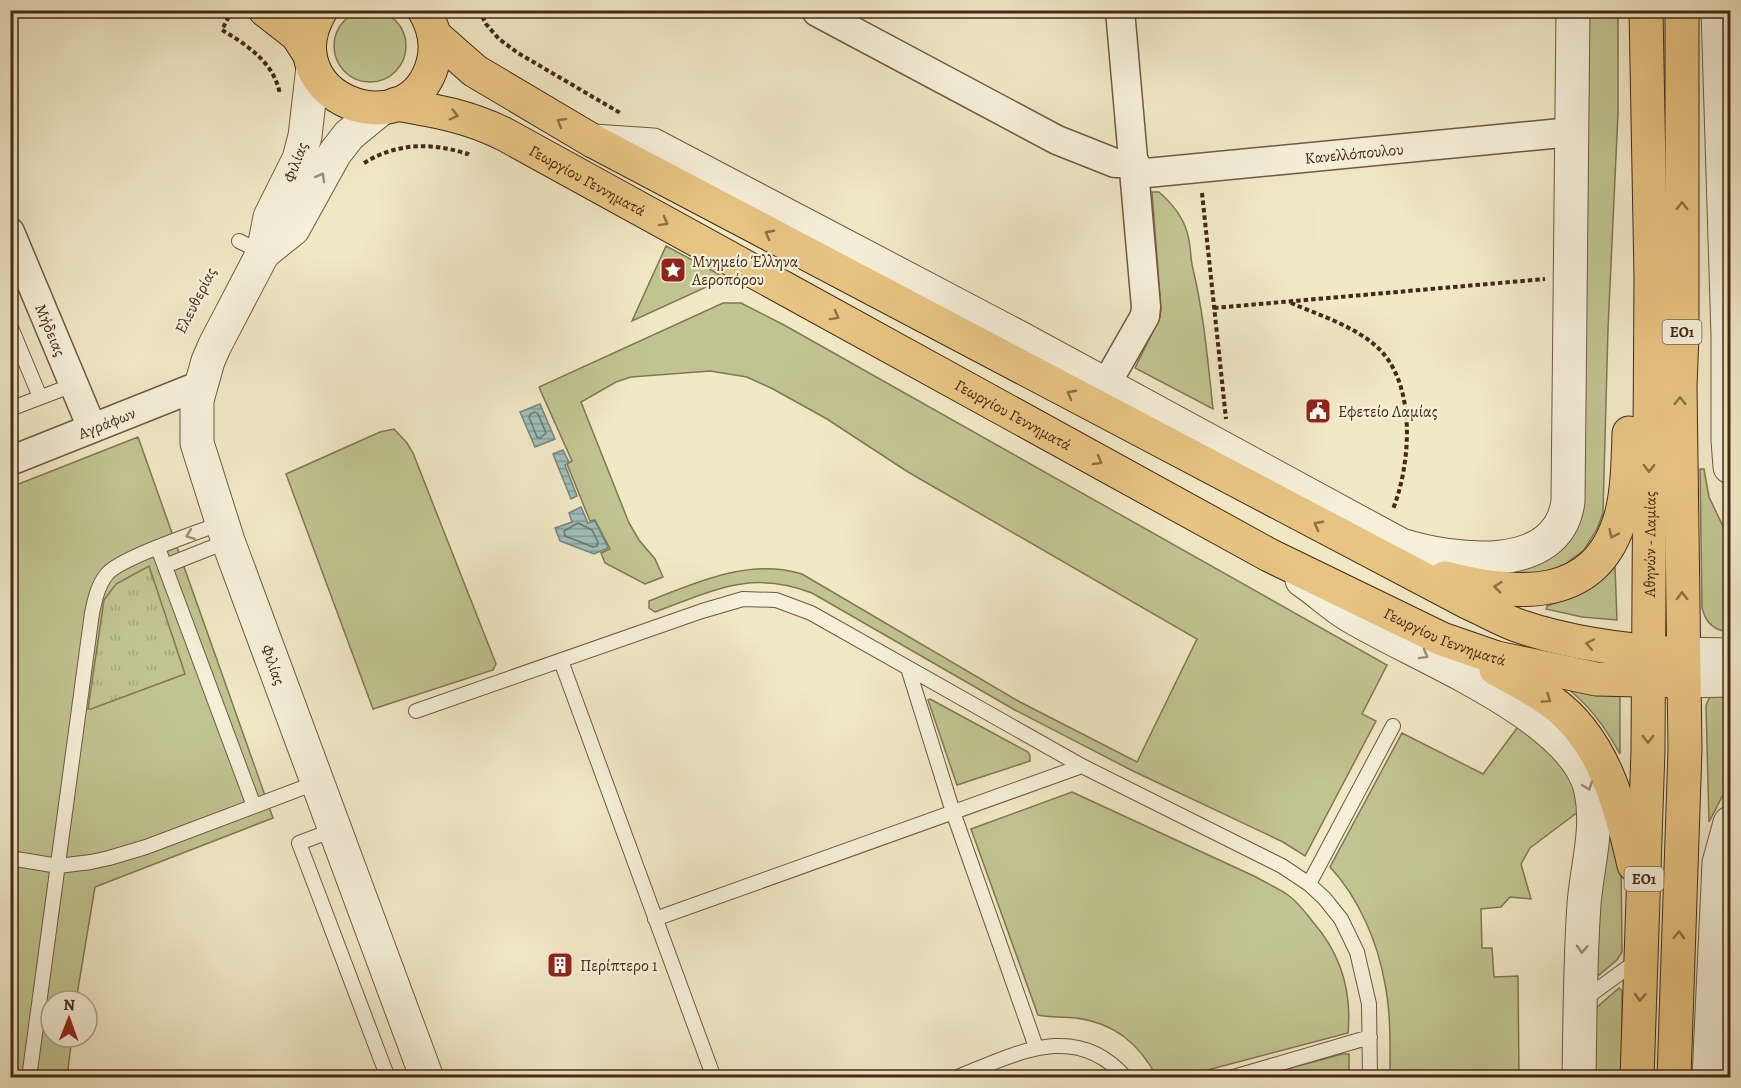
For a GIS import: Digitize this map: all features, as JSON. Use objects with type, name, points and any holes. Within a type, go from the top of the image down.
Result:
[{"type":"main road","name":"Γεωργίου Γεννηματά","points":[[266,10],[297,35],[324,86],[340,100],[360,108],[389,106],[450,113],[504,134],[1269,555],[1442,639],[1497,658],[1596,679],[1648,667]]},
{"type":"main road","points":[[312,61],[312,30],[321,10]]},
{"type":"main road","points":[[1631,10],[1637,66],[1649,136]]},
{"type":"main road","name":"Αθηνών - Λαμίας","points":[[1636,1077],[1644,909],[1648,667],[1651,207],[1646,10]]},
{"type":"main road","name":"Αθηνών - Λαμίας","points":[[1674,1077],[1684,749],[1680,397],[1682,10]]},
{"type":"main road","points":[[430,20],[475,71],[594,141],[1386,549],[1518,626],[1602,647],[1648,667],[1684,668]]},
{"type":"main road","points":[[389,106],[414,93],[428,76],[435,56],[430,20]]},
{"type":"main road","points":[[1386,549],[1466,583],[1539,590],[1556,587],[1579,578],[1602,554],[1620,518],[1625,497],[1634,266],[1639,240],[1651,207]]},
{"type":"main road","points":[[1442,639],[1553,703],[1579,727],[1601,760],[1615,795],[1644,909]]},
{"type":"street","points":[[1105,386],[1146,312],[1120,10]]},
{"type":"street","points":[[594,141],[652,145],[1022,339],[1230,452],[1386,549],[1401,545],[1433,553],[1479,558],[1498,557],[1528,552],[1552,538],[1561,525],[1567,507],[1573,10]]},
{"type":"street","points":[[1718,10],[1729,397],[1728,440],[1731,467]]},
{"type":"street","name":"Κανελλόπουλου","points":[[817,12],[1057,140],[1115,163],[1135,168],[1199,168],[1572,132]]},
{"type":"street","name":"Φιλίας","points":[[312,61],[305,136],[295,169],[270,217],[251,247],[215,345],[197,400],[197,443],[225,532],[427,1077]]},
{"type":"street","name":"Φιλίας","points":[[251,247],[293,229],[335,153],[349,135],[389,106]]},
{"type":"street","name":"Μήδειας","points":[[10,232],[92,428]]},
{"type":"street","name":"Αγράφων","points":[[10,460],[201,385]]},
{"type":"street","points":[[1269,555],[1349,615],[1516,706],[1546,727],[1575,757],[1590,788],[1594,814],[1582,936],[1579,1077]]},
{"type":"street","points":[[1684,668],[1731,655]]},
{"type":"street","points":[[1684,668],[1731,680]]},
{"type":"street","points":[[1709,1077],[1724,880],[1722,848],[1731,823]]},
{"type":"lane","points":[[10,325],[40,397]]},
{"type":"lane","points":[[10,409],[74,384]]},
{"type":"lane","points":[[29,1077],[92,613],[98,589],[113,567],[158,548],[225,532]]},
{"type":"lane","points":[[165,566],[225,532]]},
{"type":"lane","points":[[158,548],[254,806]]},
{"type":"lane","points":[[416,711],[702,611],[743,600],[777,600],[812,613],[1082,766],[1282,866],[1309,884],[1341,919],[1357,952],[1369,1004],[1370,1077]]},
{"type":"lane","points":[[561,661],[714,1077]]},
{"type":"lane","points":[[908,668],[953,812],[1036,1047]]},
{"type":"lane","points":[[1309,884],[1393,726]]},
{"type":"lane","points":[[655,919],[1082,766]]},
{"type":"lane","points":[[10,858],[58,866],[126,854],[318,782]]},
{"type":"lane","points":[[336,829],[299,843],[388,1077]]},
{"type":"lane","points":[[1581,1002],[1642,957]]},
{"type":"lane","points":[[1230,1077],[1370,1037]]},
{"type":"lane","points":[[955,1077],[1036,1047],[1060,1045],[1086,1049],[1108,1060],[1126,1077]]},
{"type":"path","points":[[232,10],[222,30],[257,54],[271,71],[279,88],[281,100]]},
{"type":"path","points":[[479,10],[486,24],[499,39],[518,53],[623,114]]},
{"type":"path","points":[[1199,168],[1230,452]]},
{"type":"path","points":[[1214,308],[1571,277]]},
{"type":"path","points":[[1290,302],[1355,332],[1377,347],[1401,383],[1406,446],[1404,473],[1386,549]]},
{"type":"green space","points":[[363,10],[377,10],[396,20],[406,39],[406,53],[396,72],[377,82],[363,82],[344,72],[334,53],[334,39],[344,20]]},
{"type":"green space","points":[[1585,11],[1618,11],[1618,113],[1608,329],[1603,513],[1597,529],[1584,550],[1564,565],[1551,571],[1514,575],[1498,570],[1549,554]]},
{"type":"green space","points":[[1152,192],[1159,192],[1172,205],[1185,226],[1203,321],[1213,409],[1135,368],[1160,317],[1161,309]]},
{"type":"green space","points":[[666,246],[726,278],[632,321]]},
{"type":"green space","points":[[723,303],[741,303],[784,325],[1387,665],[1362,714],[1376,721],[1305,856],[1283,842],[1133,771],[1015,710],[812,593],[790,586],[751,583],[714,590],[655,612],[649,608],[649,601],[724,574],[762,569],[802,574],[1020,702],[1137,762],[1197,639],[908,472],[827,419],[773,389],[747,377],[710,371],[631,377],[616,382],[581,402],[629,523],[639,540],[655,559],[663,577],[645,584],[605,563],[601,553],[610,549],[595,520],[590,521],[567,464],[572,461],[539,387]]},
{"type":"green space","points":[[394,429],[413,453],[496,664],[493,670],[373,709],[286,474],[380,432]]},
{"type":"green space","points":[[138,437],[273,818],[95,887],[78,989],[39,989],[39,1049],[70,1049],[67,1077],[11,1078],[11,487]]},
{"type":"green space","points":[[1700,469],[1704,469],[1709,497],[1730,541],[1730,632],[1719,630],[1712,625],[1702,608]]},
{"type":"green space","points":[[1613,565],[1615,567],[1617,620],[1582,617],[1546,609],[1547,606],[1576,595],[1591,586]]},
{"type":"green space","points":[[149,566],[185,674],[88,709],[104,600],[116,584]]},
{"type":"green space","points":[[1564,686],[1620,694],[1620,754],[1596,717]]},
{"type":"green space","points":[[1730,686],[1730,781],[1709,822],[1706,706],[1711,693]]},
{"type":"green space","points":[[930,699],[1028,752],[1030,761],[957,785],[928,700]]},
{"type":"green space","points":[[1520,724],[1573,778],[1578,812],[1530,848],[1521,864],[1531,899],[1510,897],[1501,907],[1481,909],[1482,948],[1492,948],[1494,977],[1518,976],[1519,1077],[1390,1077],[1388,1007],[1378,953],[1358,907],[1330,867],[1402,733],[1483,774]]},
{"type":"green space","points":[[1072,792],[1256,877],[1292,898],[1322,934],[1337,960],[1346,988],[1348,1033],[1181,1077],[1157,1077],[1134,1045],[1114,1030],[1071,1017],[1038,1015],[971,829]]},
{"type":"green space","points":[[1612,830],[1621,855],[1622,952],[1617,960],[1599,975],[1596,973],[1593,901]]},
{"type":"green space","points":[[1619,988],[1622,991],[1622,1077],[1594,1078],[1596,1008]]},
{"type":"green space","points":[[1349,1054],[1349,1077],[1258,1077]]},
{"type":"water","points":[[540,404],[555,439],[535,447],[520,412]]},
{"type":"water","points":[[563,450],[569,462],[565,465],[577,496],[571,499],[553,454]]},
{"type":"water","points":[[581,507],[588,523],[595,521],[608,548],[594,554],[560,541],[555,528],[572,522],[569,513]]},
{"type":"place","name":"Μνημείο Έλληνα Αεροπόρου","points":[[673,270]]},
{"type":"place","name":"Εφετείο Λαμίας","points":[[1318,411]]},
{"type":"place","name":"Περίπτερο 1","points":[[560,965]]}]
